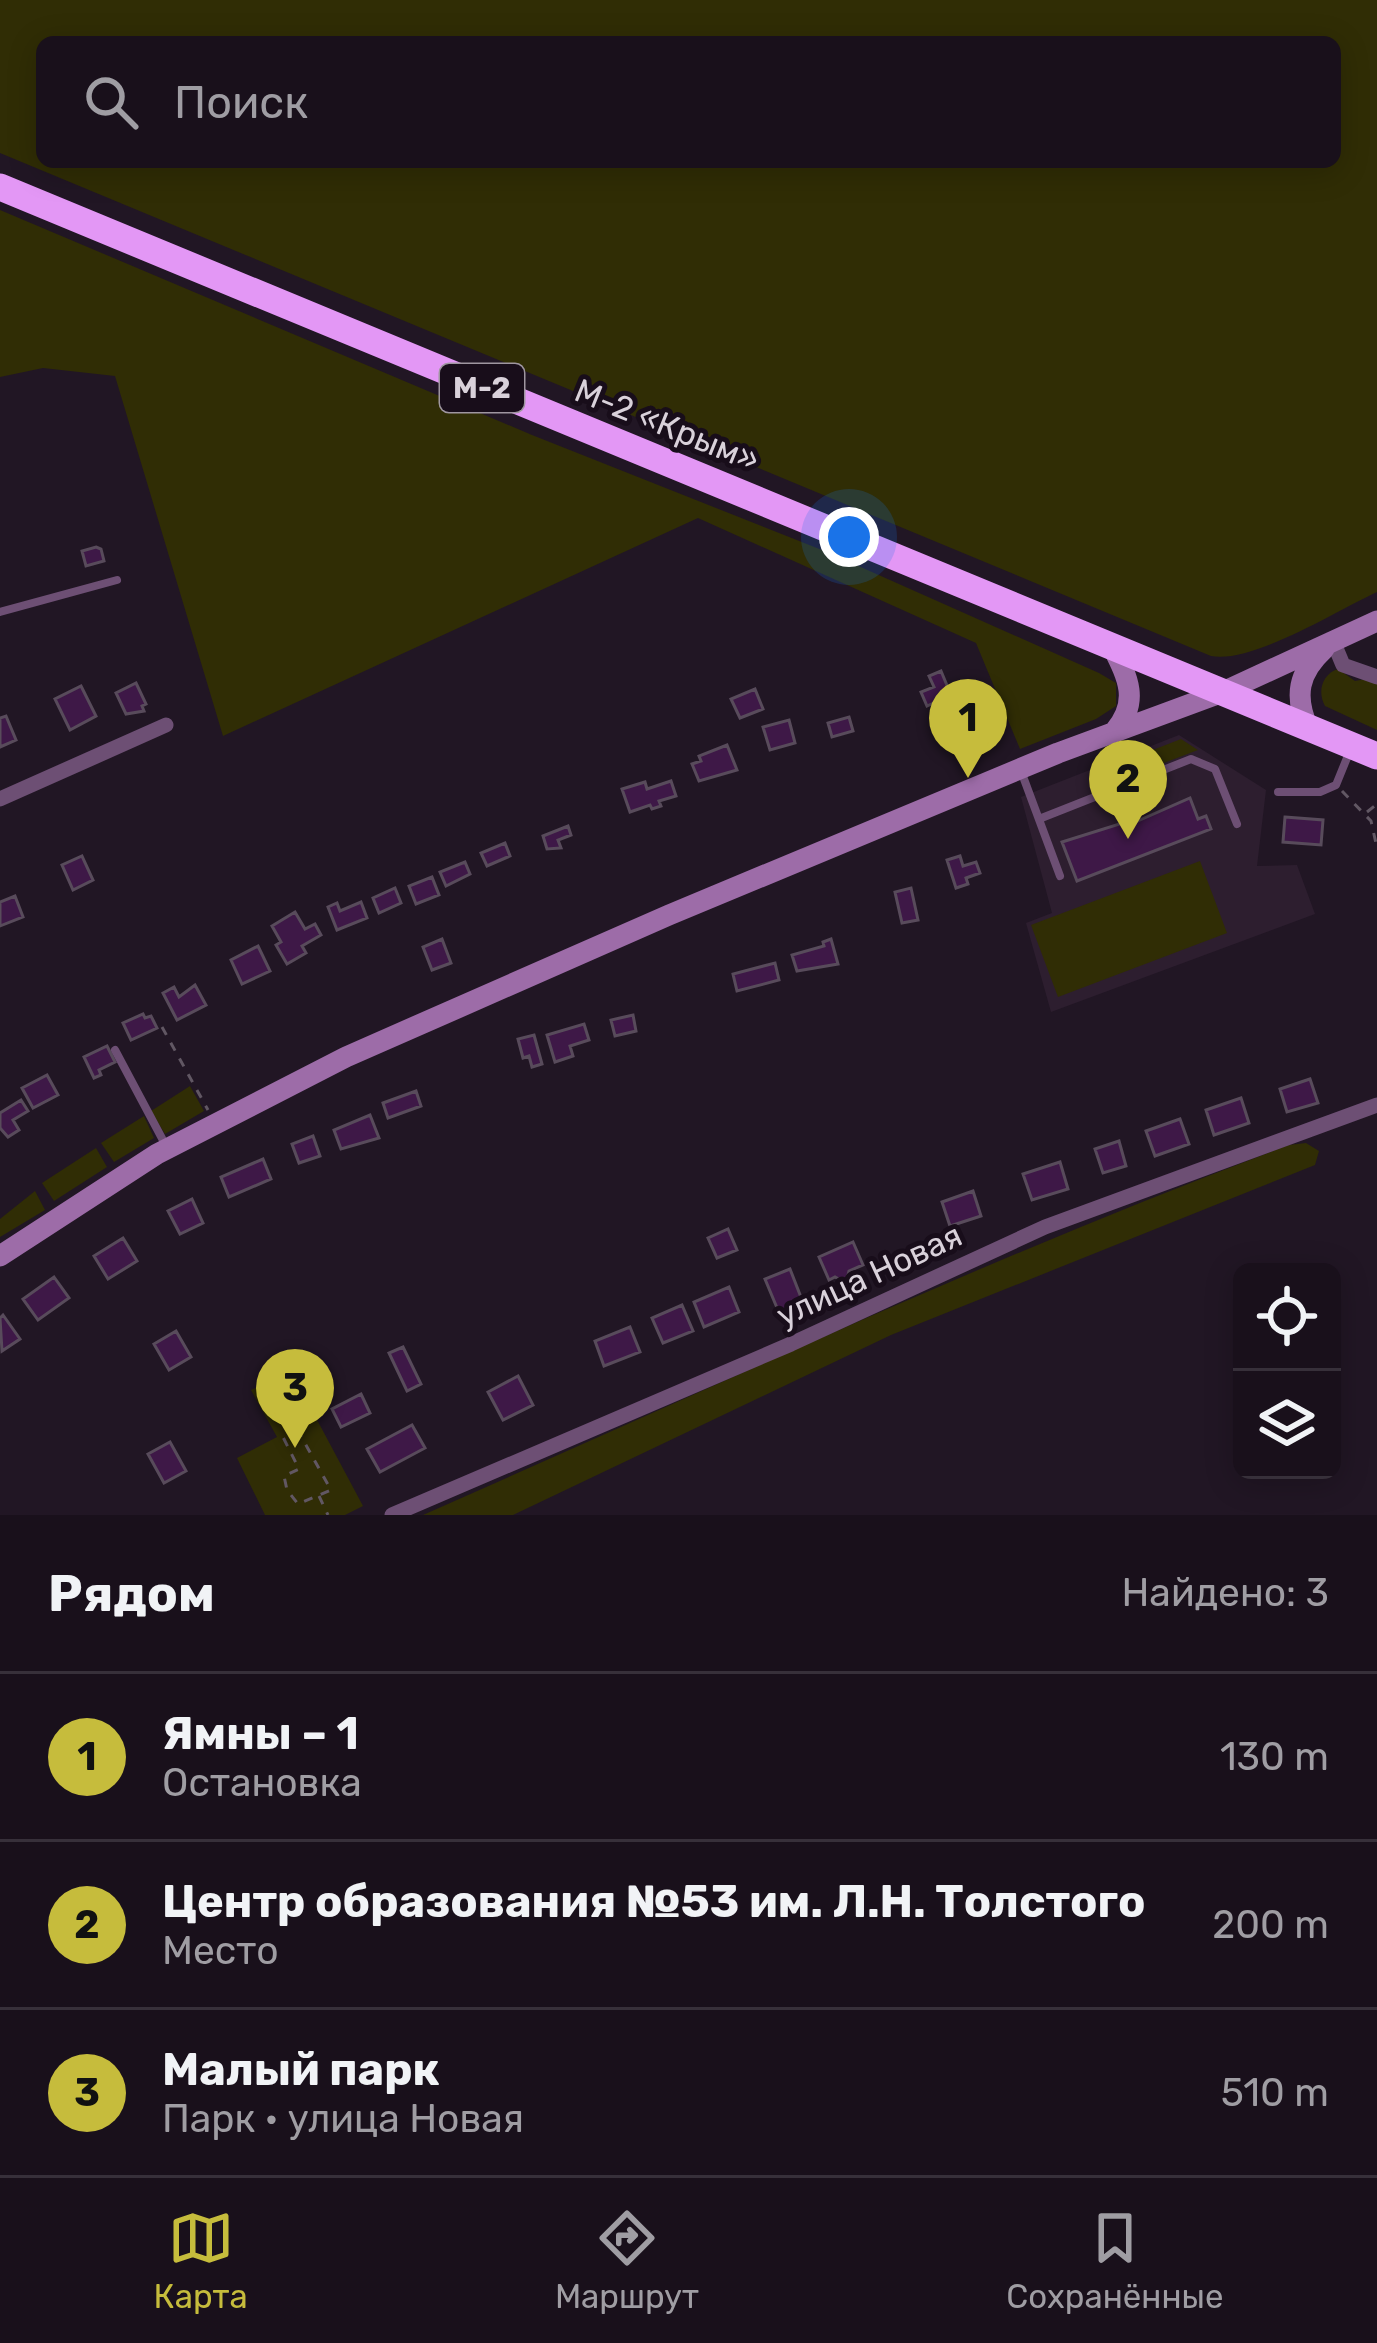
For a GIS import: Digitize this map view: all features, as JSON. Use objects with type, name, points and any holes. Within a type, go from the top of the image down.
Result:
[{"type":"highway","name":"М-2 «Крым»","points":[[0,187],[1308,728]]},
{"type":"highway","name":"М-2","points":[[1308,728],[1364,751]]},
{"type":"main road","points":[[0,1256],[167,1149],[346,1057],[1020,770],[1223,692],[1377,621]]},
{"type":"main road","points":[[1308,728],[1299,707],[1300,681],[1311,661],[1333,641]]},
{"type":"main road","points":[[1112,646],[1132,693],[1128,714],[1115,732]]},
{"type":"main road","points":[[1172,670],[1231,676],[1273,669]]},
{"type":"street","points":[[1333,641],[1343,665],[1377,677]]},
{"type":"street","points":[[0,799],[166,725]]},
{"type":"street","name":"улица Новая","points":[[392,1515],[791,1344],[1045,1227],[1377,1105]]},
{"type":"lane","points":[[0,612],[117,580]]},
{"type":"lane","points":[[1278,792],[1320,792],[1336,785],[1364,751]]},
{"type":"lane","points":[[1039,819],[1193,759],[1215,770],[1237,824]]},
{"type":"lane","points":[[1020,770],[1060,876]]},
{"type":"lane","points":[[115,1050],[167,1149]]},
{"type":"path","points":[[1336,785],[1366,814],[1374,827],[1377,848]]},
{"type":"path","points":[[1366,814],[1377,804]]},
{"type":"path","points":[[163,1027],[215,1122]]},
{"type":"path","points":[[297,1430],[331,1490],[319,1496],[298,1504],[287,1490],[284,1477],[299,1469],[284,1437],[297,1430]]},
{"type":"path","points":[[319,1496],[328,1515]]},
{"type":"shaded area","points":[[0,0],[1377,0],[1377,592],[1271,644],[1211,656],[36,168],[1341,168],[1341,36],[36,36],[36,168],[0,153]]},
{"type":"shaded area","points":[[0,210],[532,435],[827,552],[1099,673],[1116,683],[1116,706],[1096,719],[1020,749],[976,643],[698,518],[223,736],[115,376],[43,368],[0,377]]},
{"type":"shaded area","points":[[1338,669],[1355,681],[1377,677],[1377,730],[1325,706],[1322,684]]},
{"type":"shaded area","points":[[1179,735],[1266,790],[1257,866],[1297,865],[1315,914],[1051,1012],[1026,923],[1052,913],[1021,797]]},
{"type":"shaded area","points":[[1181,739],[1198,750],[1127,777],[1122,762]]},
{"type":"shaded area","points":[[1200,861],[1227,933],[1058,997],[1031,925]]},
{"type":"shaded area","points":[[190,1086],[204,1111],[165,1134],[151,1111]]},
{"type":"shaded area","points":[[144,1116],[154,1138],[114,1162],[101,1143]]},
{"type":"shaded area","points":[[1306,1143],[1319,1151],[1315,1165],[891,1335],[513,1515],[423,1515],[962,1277],[1179,1187],[1289,1145]]},
{"type":"shaded area","points":[[96,1148],[107,1167],[54,1201],[42,1183]]},
{"type":"shaded area","points":[[35,1191],[45,1210],[0,1237],[0,1219]]},
{"type":"shaded area","points":[[291,1371],[363,1506],[345,1515],[265,1515],[237,1458],[277,1437],[251,1390]]},
{"type":"building","points":[[96,547],[104,561],[86,566],[82,551]]},
{"type":"building","points":[[941,671],[951,695],[927,706],[921,692],[934,687],[929,676]]},
{"type":"building","points":[[136,683],[146,704],[144,711],[126,714],[116,693]]},
{"type":"building","points":[[81,686],[96,716],[70,730],[55,699]]},
{"type":"building","points":[[755,689],[763,709],[740,718],[731,699]]},
{"type":"building","points":[[6,716],[16,740],[0,747],[0,718]]},
{"type":"building","points":[[849,717],[853,731],[832,737],[828,723]]},
{"type":"building","points":[[789,720],[795,743],[770,750],[763,727]]},
{"type":"building","points":[[727,745],[737,770],[699,781],[692,764],[701,761],[699,756]]},
{"type":"building","points":[[671,781],[676,796],[659,801],[661,806],[630,812],[622,789],[645,782],[647,789]]},
{"type":"building","points":[[1190,798],[1198,819],[1206,816],[1211,829],[1077,881],[1062,842],[1133,823]]},
{"type":"building","points":[[1285,817],[1323,820],[1321,845],[1283,842]]},
{"type":"building","points":[[568,826],[571,835],[558,840],[561,848],[547,849],[543,836]]},
{"type":"building","points":[[505,843],[510,856],[487,866],[481,853]]},
{"type":"building","points":[[82,856],[93,880],[73,890],[62,865]]},
{"type":"building","points":[[960,856],[963,866],[976,862],[980,873],[956,888],[947,860]]},
{"type":"building","points":[[465,862],[470,874],[446,886],[440,872]]},
{"type":"building","points":[[432,877],[439,895],[416,904],[409,886]]},
{"type":"building","points":[[395,888],[401,903],[379,913],[373,898]]},
{"type":"building","points":[[911,888],[918,920],[902,923],[895,892]]},
{"type":"building","points":[[15,896],[23,917],[0,926],[0,902]]},
{"type":"building","points":[[361,902],[367,918],[337,930],[328,907],[337,903],[340,911]]},
{"type":"building","points":[[295,912],[305,929],[315,924],[321,935],[302,946],[306,953],[287,964],[272,926]]},
{"type":"building","points":[[442,939],[451,963],[432,970],[423,947]]},
{"type":"building","points":[[831,939],[838,964],[797,971],[792,955],[824,946]]},
{"type":"building","points":[[258,946],[270,971],[242,984],[231,960]]},
{"type":"building","points":[[775,963],[779,980],[737,991],[733,974]]},
{"type":"building","points":[[195,985],[206,1005],[177,1020],[163,993],[174,987],[179,997]]},
{"type":"building","points":[[143,1014],[151,1016],[157,1028],[131,1040],[123,1023]]},
{"type":"building","points":[[633,1015],[636,1031],[615,1036],[611,1020]]},
{"type":"building","points":[[584,1024],[589,1040],[570,1046],[573,1056],[555,1062],[547,1035]]},
{"type":"building","points":[[534,1035],[542,1064],[532,1067],[529,1056],[523,1058],[518,1039]]},
{"type":"building","points":[[107,1046],[115,1062],[94,1078],[84,1057]]},
{"type":"building","points":[[47,1075],[58,1095],[33,1108],[22,1088]]},
{"type":"building","points":[[1310,1079],[1318,1103],[1287,1112],[1280,1089]]},
{"type":"building","points":[[416,1091],[421,1106],[388,1118],[383,1103]]},
{"type":"building","points":[[1241,1098],[1249,1123],[1214,1135],[1206,1110]]},
{"type":"building","points":[[21,1100],[28,1111],[13,1120],[19,1130],[8,1137],[0,1128],[0,1113]]},
{"type":"building","points":[[370,1115],[379,1138],[341,1149],[334,1130]]},
{"type":"building","points":[[1180,1119],[1189,1144],[1155,1156],[1146,1131]]},
{"type":"building","points":[[313,1136],[320,1156],[299,1163],[292,1144]]},
{"type":"building","points":[[1119,1141],[1126,1166],[1103,1173],[1095,1149]]},
{"type":"building","points":[[263,1159],[271,1179],[229,1197],[221,1177]]},
{"type":"building","points":[[1060,1162],[1068,1189],[1032,1200],[1023,1174]]},
{"type":"building","points":[[973,1191],[981,1216],[950,1226],[942,1202]]},
{"type":"building","points":[[192,1199],[203,1223],[180,1234],[168,1211]]},
{"type":"building","points":[[728,1229],[737,1250],[717,1258],[708,1238]]},
{"type":"building","points":[[123,1238],[137,1261],[108,1279],[94,1256]]},
{"type":"building","points":[[853,1242],[863,1265],[849,1271],[846,1283],[835,1277],[829,1280],[819,1257]]},
{"type":"building","points":[[790,1269],[804,1305],[788,1316],[780,1315],[765,1279]]},
{"type":"building","points":[[54,1277],[69,1298],[38,1320],[23,1299]]},
{"type":"building","points":[[729,1287],[739,1312],[704,1327],[694,1302]]},
{"type":"building","points":[[682,1305],[693,1331],[663,1343],[652,1318]]},
{"type":"building","points":[[3,1315],[20,1339],[2,1351],[0,1318]]},
{"type":"building","points":[[630,1327],[640,1352],[604,1366],[595,1341]]},
{"type":"building","points":[[176,1331],[191,1357],[169,1370],[154,1344]]},
{"type":"building","points":[[403,1347],[421,1384],[407,1391],[389,1353]]},
{"type":"building","points":[[518,1376],[533,1405],[503,1420],[488,1392]]},
{"type":"building","points":[[361,1394],[370,1413],[341,1427],[332,1409]]},
{"type":"building","points":[[412,1425],[425,1448],[380,1472],[367,1449]]},
{"type":"building","points":[[170,1442],[186,1471],[164,1483],[148,1454]]},
{"type":"place","name":"Ямны – 1","points":[[968,778]]},
{"type":"place","name":"Центр образования №53 им. Л.Н. Толстого","points":[[1128,839]]},
{"type":"place","name":"Малый парк","points":[[295,1448]]}]
